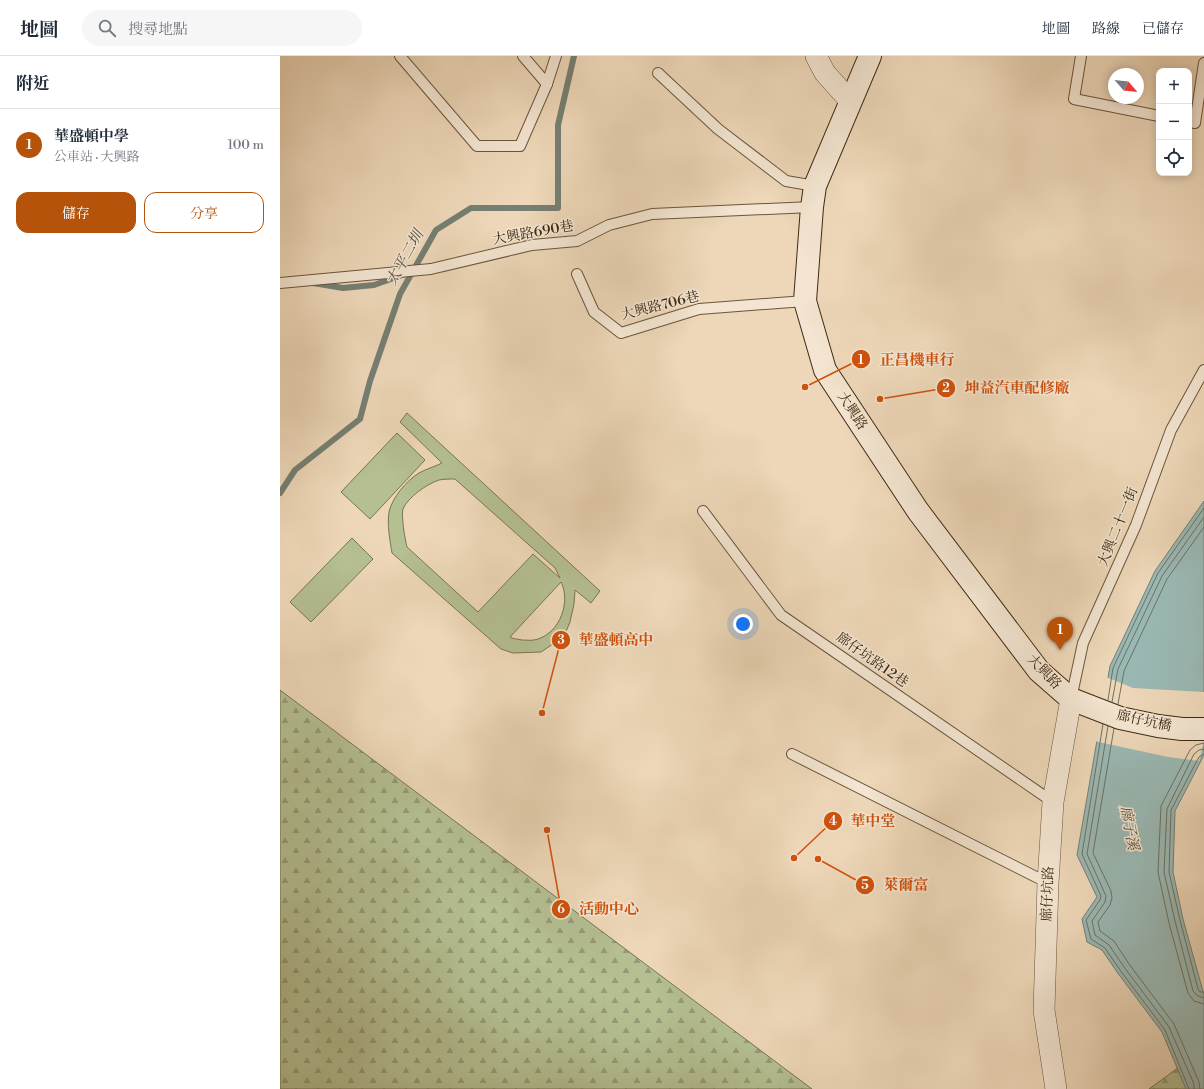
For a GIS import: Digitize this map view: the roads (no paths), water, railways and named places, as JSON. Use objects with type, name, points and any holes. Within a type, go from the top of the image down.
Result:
[{"type":"main road","name":"大興路","points":[[870,56],[815,186],[805,301],[825,370],[914,504],[1039,671],[1078,702]]},
{"type":"main road","name":"廍仔坑橋","points":[[1078,702],[1120,718],[1158,726],[1182,729],[1204,729]]},
{"type":"street","points":[[816,56],[825,73],[850,101]]},
{"type":"street","name":"廍仔坑路","points":[[1056,1089],[1044,1010],[1048,883],[1053,802],[1078,702]]},
{"type":"lane","points":[[400,56],[478,146],[520,146],[547,84],[556,56]]},
{"type":"lane","points":[[523,56],[547,84]]},
{"type":"lane","points":[[1081,56],[1074,99],[1156,115]]},
{"type":"lane","points":[[1192,123],[1204,63]]},
{"type":"lane","points":[[658,72],[718,129],[786,181],[815,186]]},
{"type":"lane","name":"大興路690巷","points":[[280,283],[431,269],[532,245],[577,241],[609,225],[652,214],[812,207]]},
{"type":"lane","name":"大興路706巷","points":[[577,274],[594,312],[621,333],[699,309],[805,301]]},
{"type":"lane","name":"大興二十一街","points":[[1078,702],[1083,643],[1136,525],[1170,430],[1204,370]]},
{"type":"lane","name":"廍仔坑路12巷","points":[[703,511],[781,614],[1053,802]]},
{"type":"lane","points":[[792,754],[1048,883]]},
{"type":"water","name":"廍子溪","points":[[1204,501],[1204,755],[1175,811],[1173,872],[1183,919],[1204,995],[1204,1089],[1186,1089],[1162,1032],[1102,950],[1087,942],[1082,919],[1097,897],[1077,855],[1110,666],[1155,571]]},
{"type":"waterway","name":"太平二圳","points":[[280,493],[295,470],[360,419],[370,381],[400,294],[436,230],[471,208],[558,208],[558,125],[574,56]]},
{"type":"waterway","points":[[313,283],[343,288],[374,285],[402,275]]},
{"type":"place","name":"正昌機車行","points":[[805,387]]},
{"type":"place","name":"坤益汽車配修廠","points":[[880,399]]},
{"type":"place","name":"華盛頓中學","points":[[1060,650]]},
{"type":"place","name":"華盛頓高中","points":[[542,713]]},
{"type":"place","name":"活動中心","points":[[547,830]]},
{"type":"place","name":"華中堂","points":[[794,858]]},
{"type":"place","name":"萊爾富","points":[[818,859]]}]
